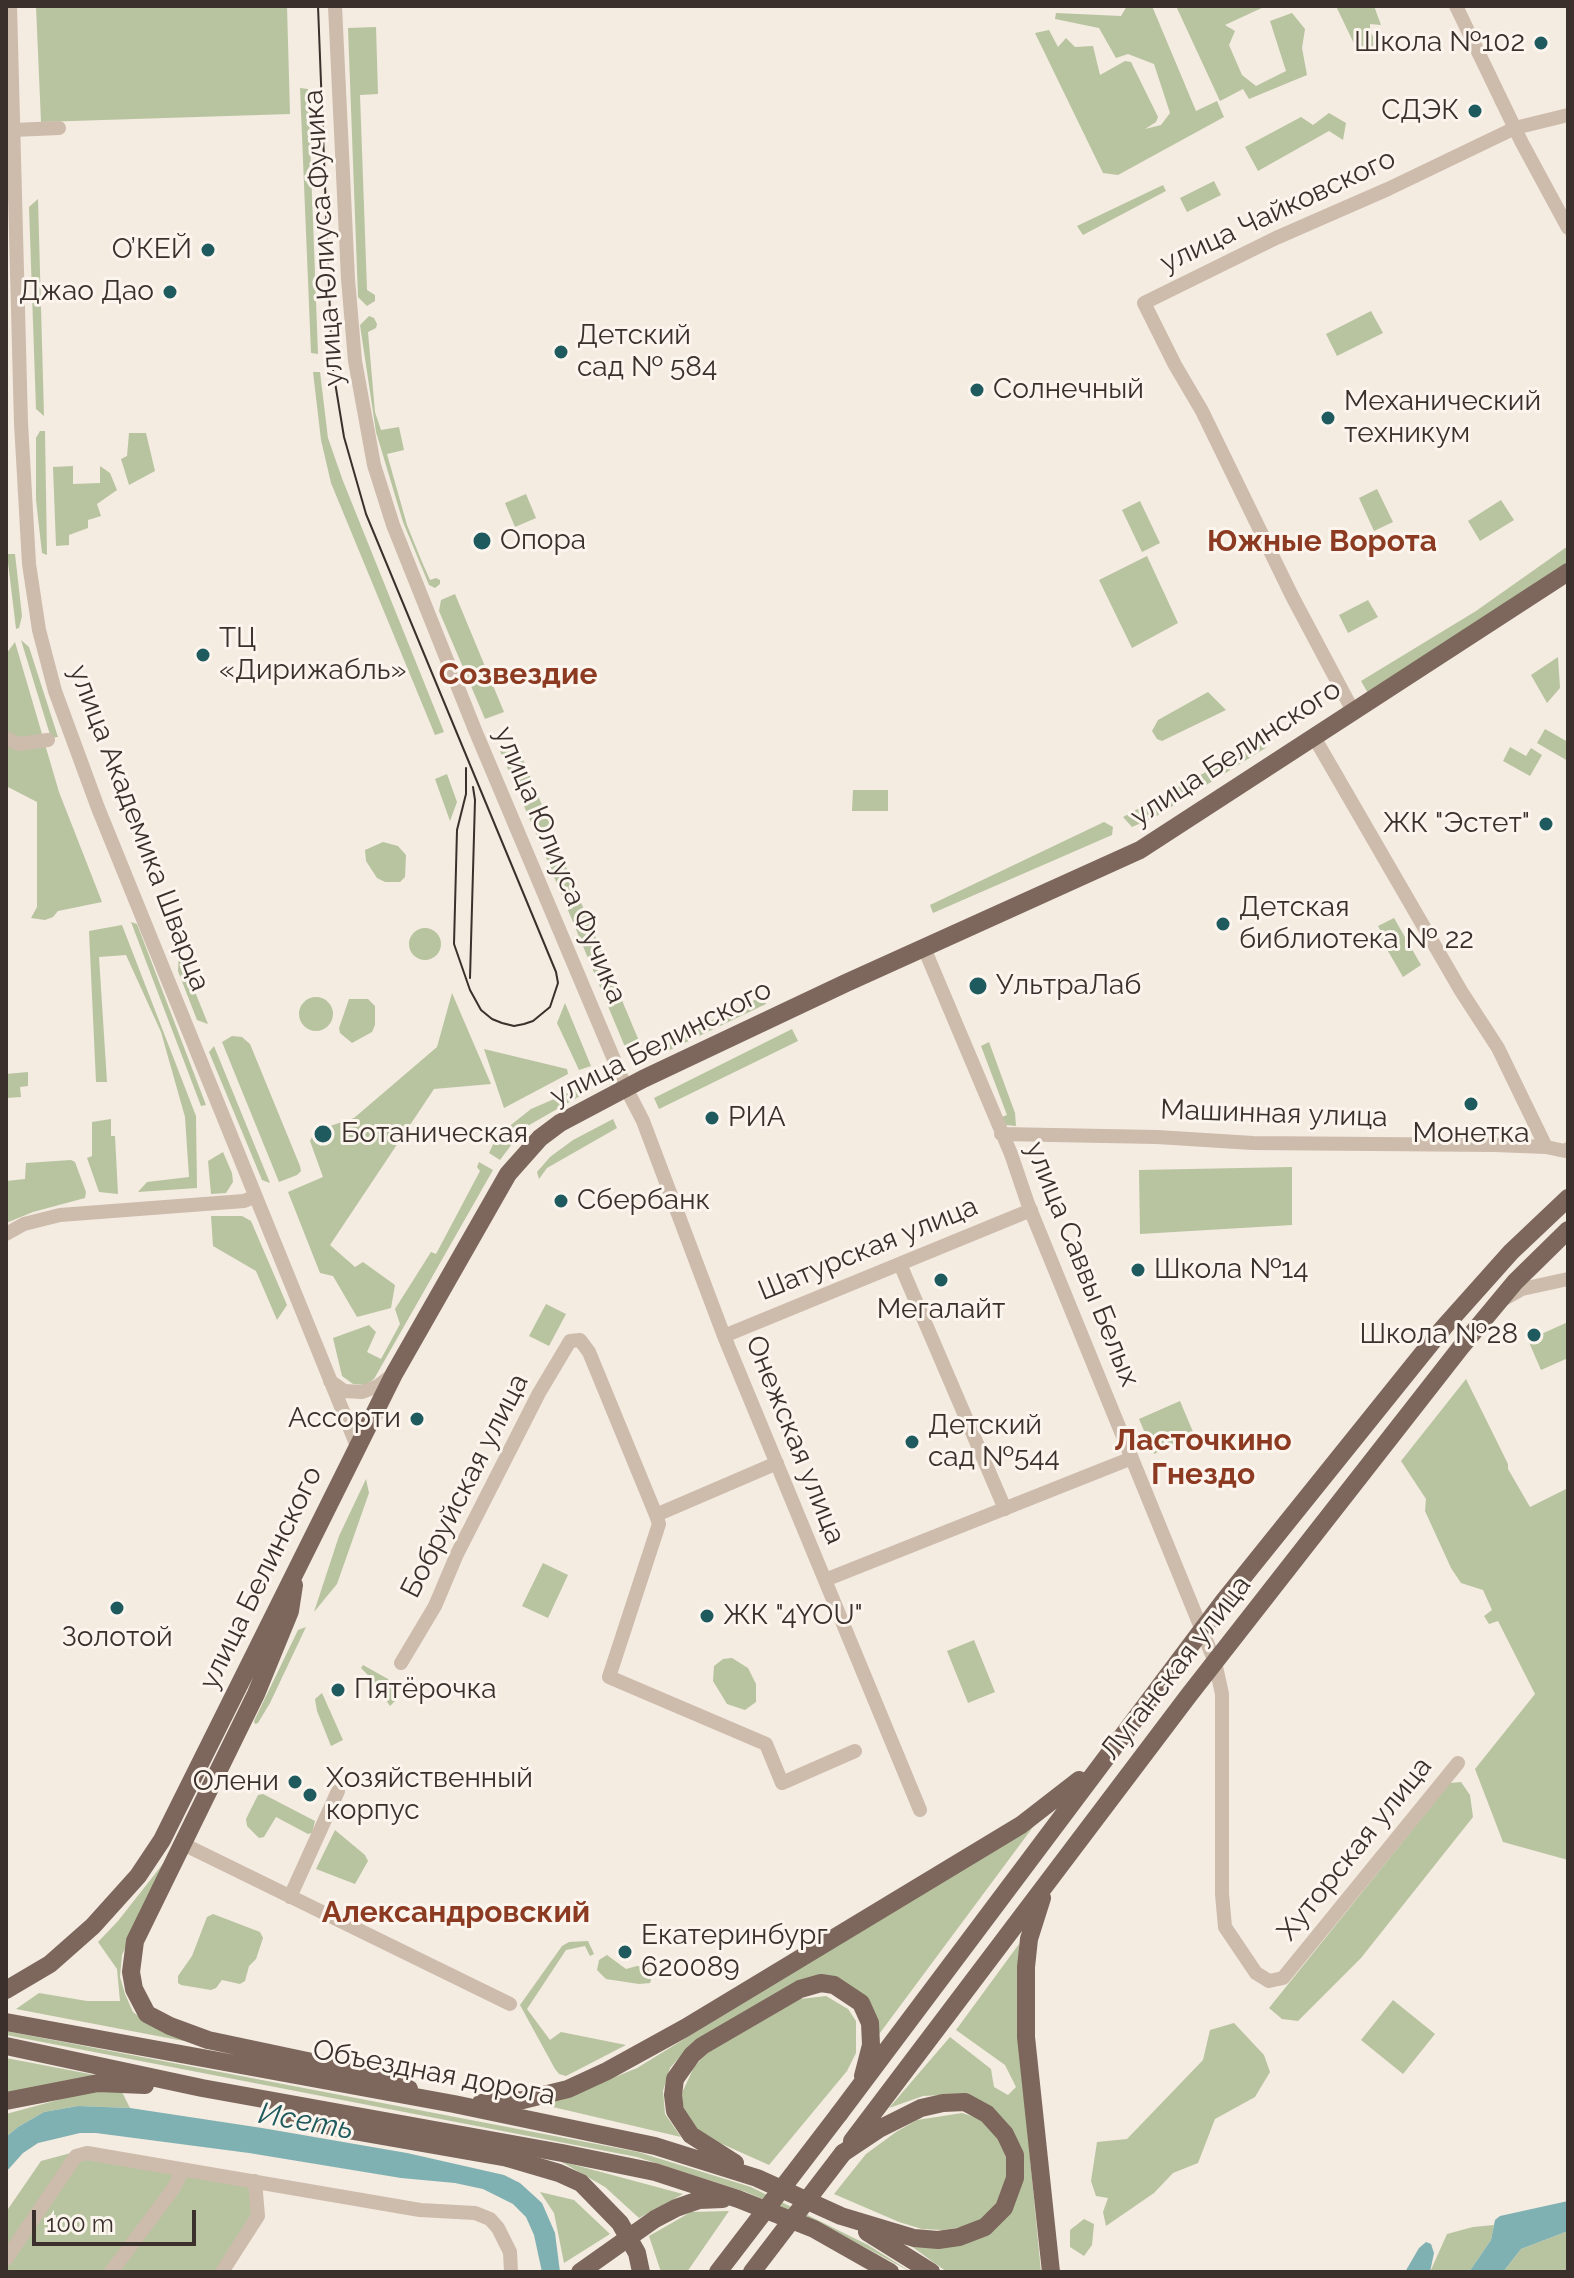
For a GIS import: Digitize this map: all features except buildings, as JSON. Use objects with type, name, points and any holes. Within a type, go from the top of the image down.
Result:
[{"type":"main road","name":"улица Белинского","points":[[6,1990],[50,1964],[110,1909],[138,1876],[162,1840],[394,1374],[508,1174],[524,1154],[560,1123],[626,1088],[1140,850],[1568,572]]},
{"type":"main road","name":"Луганская улица","points":[[718,2272],[1200,1632],[1444,1327],[1511,1252],[1568,1198]]},
{"type":"main road","name":"Луганская улица","points":[[755,2272],[768,2250],[1215,1662],[1496,1305],[1568,1230]]},
{"type":"main road","points":[[297,1568],[290,1611],[256,1694],[132,1950],[134,1989],[147,2014],[208,2040],[383,2077],[446,2103],[523,2100],[568,2089],[607,2071],[685,2028],[1021,1825],[1097,1767]]},
{"type":"main road","points":[[1051,2272],[1026,2037],[1026,1967],[1035,1913],[1065,1858]]},
{"type":"main road","points":[[757,2178],[691,2135],[675,2111],[675,2079],[692,2055],[786,1995],[815,1984],[834,1985],[861,2003],[870,2023],[871,2045],[860,2086]]},
{"type":"main road","name":"Объездная дорога","points":[[6,2022],[446,2103],[655,2146],[757,2178],[841,2216]]},
{"type":"main road","points":[[6,2046],[202,2088],[655,2172],[738,2199],[814,2229],[890,2272]]},
{"type":"main road","points":[[6,2101],[98,2083],[202,2088]]},
{"type":"main road","points":[[234,2094],[281,2114],[342,2129],[508,2158],[559,2173],[589,2190],[620,2223],[637,2253],[641,2272]]},
{"type":"main road","points":[[841,2216],[914,2238],[938,2240],[968,2235],[985,2227],[1004,2208],[1012,2190],[1016,2166],[1012,2145],[998,2125],[980,2108],[958,2102],[921,2108],[879,2129],[843,2153]]},
{"type":"main road","points":[[580,2272],[676,2208],[699,2200],[738,2199]]},
{"type":"main road","points":[[841,2216],[931,2272]]},
{"type":"street","name":"улица Академика Шварца","points":[[10,6],[22,439],[29,564],[39,630],[55,691],[78,756],[357,1446]]},
{"type":"street","name":"улица Юлиуса Фучика","points":[[335,6],[351,315],[359,389],[374,465],[393,525],[475,730],[626,1088]]},
{"type":"street","points":[[1456,6],[1568,228]]},
{"type":"street","name":"улица Чайковского","points":[[1353,711],[1144,303],[1248,251],[1515,128],[1568,115]]},
{"type":"street","points":[[13,130],[59,128]]},
{"type":"street","points":[[1314,737],[1461,991],[1498,1048],[1546,1147]]},
{"type":"street","points":[[10,744],[48,740]]},
{"type":"street","name":"улица Саввы Белых","points":[[924,948],[1195,1607],[1200,1632],[1215,1662],[1222,1694],[1222,1894],[1225,1927],[1256,1973],[1269,1981],[1283,1978],[1293,1968]]},
{"type":"street","name":"Онежская улица","points":[[626,1088],[643,1121],[724,1336],[920,1810]]},
{"type":"street","name":"Машинная улица","points":[[1001,1134],[1268,1143],[1546,1147],[1566,1150]]},
{"type":"street","points":[[6,1234],[24,1224],[60,1215],[244,1201],[254,1197]]},
{"type":"street","name":"Шатурская улица","points":[[724,1336],[1031,1210]]},
{"type":"street","points":[[900,1264],[1005,1509]]},
{"type":"street","points":[[1496,1305],[1522,1289],[1568,1279]]},
{"type":"street","name":"Бобруйская улица","points":[[401,1663],[435,1606],[457,1554],[539,1393],[570,1341],[580,1340],[589,1352],[656,1515]]},
{"type":"street","points":[[327,1378],[344,1391],[362,1392],[378,1386],[394,1374]]},
{"type":"street","points":[[825,1580],[1132,1458]]},
{"type":"street","points":[[777,1463],[656,1515],[659,1524],[609,1677],[766,1744],[782,1783],[855,1751]]},
{"type":"street","name":"Хуторская улица","points":[[1293,1968],[1458,1763]]},
{"type":"street","points":[[290,1897],[338,1791]]},
{"type":"street","points":[[183,1844],[510,2004]]},
{"type":"street","points":[[6,2259],[76,2156],[87,2153],[420,2210],[475,2213],[490,2219],[498,2228],[510,2252],[511,2272]]},
{"type":"street","points":[[111,2272],[173,2189],[183,2170]]},
{"type":"street","points":[[222,2272],[258,2216],[255,2181]]},
{"type":"green space","points":[[36,6],[287,6],[290,114],[41,122]]},
{"type":"green space","points":[[1127,6],[1152,6],[1196,111],[1217,101],[1224,117],[1118,175],[1103,173],[1035,33],[1049,30],[1058,47],[1066,38],[1075,47],[1093,46],[1100,75],[1125,61],[1131,62],[1158,117],[1145,129],[1161,125],[1170,113],[1154,64],[1128,54],[1116,58],[1099,28],[1055,19],[1056,13],[1121,16]]},
{"type":"green space","points":[[1176,6],[1266,6],[1225,25],[1235,31],[1229,45],[1242,75],[1256,86],[1286,71],[1270,21],[1292,13],[1305,29],[1302,48],[1307,75],[1249,99],[1243,89],[1220,101]]},
{"type":"green space","points":[[1336,6],[1374,6],[1381,25],[1370,24],[1370,32],[1378,43],[1371,54],[1358,52]]},
{"type":"green space","points":[[376,27],[378,94],[360,95],[367,290],[375,295],[375,301],[367,306],[358,297],[348,28]]},
{"type":"green space","points":[[300,88],[308,89],[318,354],[311,353]]},
{"type":"green space","points":[[1329,113],[1346,123],[1343,140],[1329,131],[1258,171],[1245,147],[1301,117],[1313,125]]},
{"type":"green space","points":[[1214,181],[1221,195],[1187,212],[1180,198]]},
{"type":"green space","points":[[1163,185],[1166,191],[1083,235],[1077,226]]},
{"type":"green space","points":[[38,199],[44,416],[36,409],[29,207]]},
{"type":"green space","points":[[1371,311],[1383,333],[1337,356],[1326,334]]},
{"type":"green space","points":[[369,316],[377,324],[368,332],[375,412],[381,430],[399,427],[404,450],[387,454],[407,525],[422,562],[430,580],[440,580],[435,588],[429,585],[403,522],[376,432],[360,325]]},
{"type":"green space","points":[[313,372],[320,372],[328,438],[343,481],[444,732],[435,735],[331,483],[321,440]]},
{"type":"green space","points":[[40,431],[45,431],[47,555],[42,553],[36,500],[36,438]]},
{"type":"green space","points":[[129,433],[146,433],[155,471],[129,485],[121,459],[127,456]]},
{"type":"green space","points":[[73,466],[73,484],[100,483],[100,466],[110,473],[117,490],[97,504],[101,516],[88,520],[88,528],[69,535],[69,545],[56,546],[53,467]]},
{"type":"green space","points":[[1377,489],[1393,522],[1374,531],[1359,498]]},
{"type":"green space","points":[[526,494],[536,518],[515,527],[505,503]]},
{"type":"green space","points":[[1501,500],[1514,520],[1480,541],[1468,521]]},
{"type":"green space","points":[[1140,501],[1160,543],[1142,552],[1122,510]]},
{"type":"green space","points":[[1568,546],[1568,562],[1368,693],[1361,681],[1476,611]]},
{"type":"green space","points":[[7,554],[15,554],[22,616],[16,629]]},
{"type":"green space","points":[[1147,556],[1178,623],[1132,648],[1099,580]]},
{"type":"green space","points":[[455,594],[504,712],[485,719],[439,611],[441,600]]},
{"type":"green space","points":[[1368,600],[1378,617],[1348,633],[1339,615]]},
{"type":"green space","points":[[21,640],[29,647],[58,737],[51,738]]},
{"type":"green space","points":[[15,642],[59,792],[102,902],[58,911],[45,920],[31,918],[37,907],[37,802],[6,786],[6,654]]},
{"type":"green space","points":[[1558,657],[1560,688],[1547,703],[1531,675]]},
{"type":"green space","points":[[1208,692],[1226,710],[1162,741],[1157,739],[1152,731],[1158,720]]},
{"type":"green space","points":[[1545,729],[1568,742],[1568,761],[1537,743]]},
{"type":"green space","points":[[1263,741],[1267,747],[1155,817],[1132,827],[1123,817]]},
{"type":"green space","points":[[517,745],[552,829],[537,836],[500,751]]},
{"type":"green space","points":[[1510,747],[1526,756],[1531,748],[1542,755],[1530,776],[1503,761]]},
{"type":"green space","points":[[447,774],[457,802],[450,821],[435,779]]},
{"type":"green space","points":[[853,790],[888,790],[888,811],[852,811]]},
{"type":"green space","points":[[1104,822],[1113,827],[1112,835],[933,913],[930,905]]},
{"type":"green space","points":[[383,842],[398,846],[406,855],[405,877],[400,882],[385,882],[377,878],[366,861],[365,850]]},
{"type":"green space","points":[[559,850],[639,1041],[625,1047],[545,855]]},
{"type":"green space","points":[[1394,918],[1421,965],[1403,977],[1381,939],[1384,937],[1378,926]]},
{"type":"green space","points":[[131,922],[137,924],[206,1105],[201,1106]]},
{"type":"green space","points":[[122,925],[196,1116],[197,1188],[138,1192],[147,1182],[189,1177],[185,1117],[161,1032],[126,955],[99,957],[107,1082],[96,1082],[89,931]]},
{"type":"green space","points":[[425,928],[437,932],[441,944],[437,956],[425,960],[413,956],[409,944],[413,932]]},
{"type":"green space","points":[[179,952],[208,1024],[197,1020],[178,971]]},
{"type":"green space","points":[[452,993],[491,1084],[434,1089],[330,1245],[355,1267],[363,1262],[395,1285],[391,1308],[357,1317],[333,1276],[320,1273],[288,1192],[323,1177],[310,1141],[315,1131],[354,1118],[437,1047]]},
{"type":"green space","points":[[763,996],[766,1004],[653,1058],[649,1050]]},
{"type":"green space","points":[[316,997],[328,1002],[333,1014],[328,1026],[316,1031],[304,1026],[299,1014],[304,1002]]},
{"type":"green space","points":[[349,999],[368,999],[375,1006],[372,1032],[352,1043],[340,1033],[339,1028]]},
{"type":"green space","points":[[565,1003],[591,1066],[579,1070],[557,1023]]},
{"type":"green space","points":[[792,1029],[798,1041],[659,1109],[654,1098]]},
{"type":"green space","points":[[232,1036],[242,1037],[250,1044],[300,1166],[301,1171],[297,1175],[279,1182],[222,1042]]},
{"type":"green space","points":[[989,1042],[1015,1113],[1016,1126],[1006,1125],[1002,1117],[1007,1115],[981,1046]]},
{"type":"green space","points":[[214,1046],[270,1183],[262,1180],[209,1052]]},
{"type":"green space","points":[[484,1049],[567,1069],[568,1074],[504,1108]]},
{"type":"green space","points":[[28,1072],[28,1086],[20,1087],[21,1097],[6,1098],[6,1074]]},
{"type":"green space","points":[[582,1087],[587,1092],[524,1128],[500,1160],[489,1153],[497,1136],[531,1109]]},
{"type":"green space","points":[[111,1119],[111,1136],[115,1136],[118,1194],[99,1192],[87,1158],[92,1156],[92,1122]]},
{"type":"green space","points":[[613,1119],[617,1128],[547,1168],[539,1179],[537,1172],[550,1157],[573,1140]]},
{"type":"green space","points":[[223,1152],[233,1182],[226,1193],[211,1194],[208,1161]]},
{"type":"green space","points":[[75,1162],[86,1192],[85,1198],[6,1223],[6,1181],[25,1179],[26,1163]]},
{"type":"green space","points":[[479,1162],[493,1170],[374,1379],[365,1385],[353,1384],[342,1376],[333,1338],[369,1325],[376,1332],[367,1352],[381,1359],[400,1324],[395,1309],[431,1252],[436,1254],[480,1171],[477,1167]]},
{"type":"green space","points":[[1292,1167],[1292,1225],[1140,1234],[1139,1170]]},
{"type":"green space","points":[[211,1216],[242,1216],[251,1221],[287,1305],[277,1320],[256,1271],[213,1246]]},
{"type":"green space","points":[[546,1304],[566,1314],[549,1346],[529,1336]]},
{"type":"green space","points":[[1568,1322],[1568,1358],[1541,1370],[1528,1340]]},
{"type":"green space","points":[[1466,1379],[1508,1469],[1530,1507],[1568,1488],[1568,1860],[1503,1842],[1475,1769],[1535,1694],[1498,1621],[1489,1624],[1484,1616],[1492,1610],[1483,1590],[1461,1583],[1451,1568],[1425,1511],[1426,1499],[1401,1461]]},
{"type":"green space","points":[[1180,1401],[1193,1432],[1188,1438],[1154,1454],[1139,1419]]},
{"type":"green space","points":[[366,1479],[369,1493],[337,1584],[314,1612],[339,1536]]},
{"type":"green space","points":[[543,1563],[568,1575],[548,1618],[522,1606]]},
{"type":"green space","points":[[306,1627],[270,1703],[255,1724],[298,1630]]},
{"type":"green space","points":[[974,1640],[995,1692],[968,1703],[947,1651]]},
{"type":"green space","points":[[732,1658],[748,1668],[756,1684],[756,1702],[745,1710],[727,1704],[713,1681],[714,1666],[723,1659]]},
{"type":"green space","points":[[363,1665],[388,1679],[398,1698],[390,1706],[361,1668]]},
{"type":"green space","points":[[322,1693],[343,1740],[331,1746],[317,1711],[315,1699]]},
{"type":"green space","points":[[1461,1782],[1470,1795],[1473,1817],[1361,1958],[1298,2021],[1282,2019],[1269,2008],[1450,1783]]},
{"type":"green space","points":[[263,1794],[315,1821],[312,1833],[308,1834],[276,1817],[264,1837],[259,1838],[247,1826],[246,1819],[258,1795]]},
{"type":"green space","points":[[1036,1823],[874,2041],[875,2028],[833,1981],[693,2042],[670,2068],[663,2091],[665,2114],[681,2137],[540,2104],[574,2094],[637,2068]]},
{"type":"green space","points":[[335,1830],[368,1861],[355,1884],[316,1869]]},
{"type":"green space","points":[[166,1860],[122,1955],[120,1977],[133,2012],[150,2025],[210,2046],[16,2009],[39,1993],[87,2001],[120,2001],[117,1969],[98,1942]]},
{"type":"green space","points":[[213,1914],[260,1932],[263,1938],[256,1959],[249,1966],[245,1981],[240,1984],[222,1980],[211,1990],[181,1985],[178,1976],[192,1956],[207,1917]]},
{"type":"green space","points":[[588,1941],[594,1954],[590,1956],[585,1946],[566,1950],[527,2009],[550,2040],[561,2032],[626,2045],[566,2076],[555,2069],[520,2005],[562,1946],[569,1942]]},
{"type":"green space","points":[[1019,1944],[1020,2052],[1041,2272],[947,2272],[911,2246],[939,2246],[1014,2202],[1024,2172],[1017,2140],[959,2094],[923,2096],[889,2108],[950,2037],[991,2069],[994,2087],[1008,2095],[1016,2087],[1005,2065],[956,2030]]},
{"type":"green space","points":[[607,1955],[626,1969],[648,1967],[650,1983],[606,1979],[597,1970],[599,1960]]},
{"type":"green space","points":[[826,1996],[848,2009],[856,2021],[856,2053],[847,2071],[769,2165],[702,2135],[684,2109],[681,2095],[694,2067],[707,2053],[800,1999]]},
{"type":"green space","points":[[1393,2000],[1435,2034],[1403,2074],[1361,2040]]},
{"type":"green space","points":[[1234,2023],[1264,2055],[1270,2072],[1255,2097],[1215,2119],[1198,2163],[1173,2173],[1154,2193],[1106,2226],[1103,2212],[1108,2198],[1096,2196],[1091,2181],[1097,2142],[1127,2139],[1203,2060],[1210,2030]]},
{"type":"green space","points":[[6,2031],[638,2152],[751,2187],[868,2245],[911,2272],[818,2222],[746,2192],[637,2157],[6,2035]]},
{"type":"green space","points":[[6,2058],[95,2075],[6,2093]]},
{"type":"green space","points":[[95,2090],[121,2090],[130,2108],[78,2106],[44,2112],[6,2137],[6,2114]]},
{"type":"green space","points":[[962,2113],[981,2119],[996,2132],[1006,2150],[1009,2168],[996,2210],[974,2225],[943,2230],[922,2229],[834,2194],[866,2154],[896,2132],[917,2120]]},
{"type":"green space","points":[[71,2153],[257,2188],[262,2220],[225,2272],[6,2272],[6,2212],[41,2161]]},
{"type":"green space","points":[[560,2161],[683,2194],[639,2218],[605,2187]]},
{"type":"green space","points":[[540,2192],[574,2200],[610,2234],[564,2263],[554,2213]]},
{"type":"green space","points":[[729,2211],[687,2272],[661,2272],[649,2236],[691,2212]]},
{"type":"green space","points":[[1084,2219],[1094,2224],[1092,2245],[1084,2256],[1070,2247],[1070,2230]]},
{"type":"green space","points":[[1494,2225],[1491,2240],[1469,2272],[1430,2272],[1447,2234]]},
{"type":"green space","points":[[1568,2231],[1568,2272],[1503,2272],[1521,2249]]},
{"type":"water","points":[[78,2106],[130,2108],[262,2128],[407,2153],[504,2175],[520,2183],[542,2203],[555,2233],[560,2272],[542,2272],[534,2235],[526,2217],[513,2204],[483,2189],[455,2183],[401,2178],[249,2153],[96,2133],[80,2133],[38,2143],[23,2153],[6,2172],[6,2137],[44,2112]]},
{"type":"water","points":[[1568,2201],[1568,2231],[1521,2249],[1503,2272],[1469,2272],[1491,2240],[1495,2220],[1500,2216]]},
{"type":"water","points":[[1426,2242],[1431,2244],[1434,2253],[1430,2272],[1405,2272],[1419,2248]]},
{"type":"tram line","points":[[318,6],[332,364],[344,437],[366,514],[556,972],[558,983],[550,1007],[533,1021],[524,1024],[514,1026],[502,1023],[481,1010],[470,990],[454,944],[457,830],[466,794],[466,768]]},
{"type":"tram line","points":[[470,978],[473,787]]},
{"type":"place","name":"Школа №102","points":[[1541,43]]},
{"type":"place","name":"СДЭК","points":[[1475,111]]},
{"type":"place","name":"О’КЕЙ","points":[[208,250]]},
{"type":"place","name":"Джао Дао","points":[[170,292]]},
{"type":"place","name":"Детский сад № 584","points":[[561,352]]},
{"type":"place","name":"Солнечный","points":[[977,390]]},
{"type":"place","name":"Механический техникум","points":[[1328,418]]},
{"type":"place","name":"Опора","points":[[482,541]]},
{"type":"place","name":"ТЦ «Дирижабль»","points":[[203,655]]},
{"type":"place","name":"ЖК \"Эстет\"","points":[[1546,824]]},
{"type":"place","name":"Детская библиотека № 22","points":[[1223,924]]},
{"type":"place","name":"УльтраЛаб","points":[[978,986]]},
{"type":"place","name":"Монетка","points":[[1471,1104]]},
{"type":"place","name":"РИА","points":[[712,1118]]},
{"type":"place","name":"Ботаническая","points":[[323,1134]]},
{"type":"place","name":"Сбербанк","points":[[561,1201]]},
{"type":"place","name":"Школа №14","points":[[1138,1270]]},
{"type":"place","name":"Мегалайт","points":[[941,1280]]},
{"type":"place","name":"Школа №28","points":[[1534,1335]]},
{"type":"place","name":"Ассорти","points":[[417,1419]]},
{"type":"place","name":"Детский сад №544","points":[[912,1442]]},
{"type":"place","name":"Золотой","points":[[117,1608]]},
{"type":"place","name":"ЖК \"4YOU\"","points":[[707,1616]]},
{"type":"place","name":"Пятёрочка","points":[[338,1690]]},
{"type":"place","name":"Олени","points":[[295,1782]]},
{"type":"place","name":"Хозяйственный корпус","points":[[310,1795]]},
{"type":"place","name":"Екатеринбург 620089","points":[[625,1952]]},
{"type":"district","name":"Южные Ворота","points":[[1322,542]]},
{"type":"district","name":"Созвездие","points":[[518,675]]},
{"type":"district","name":"Ласточкино Гнездо","points":[[1203,1458]]},
{"type":"district","name":"Александровский","points":[[456,1913]]},
{"type":"water label","name":"Исеть","points":[[306,2122]]}]
